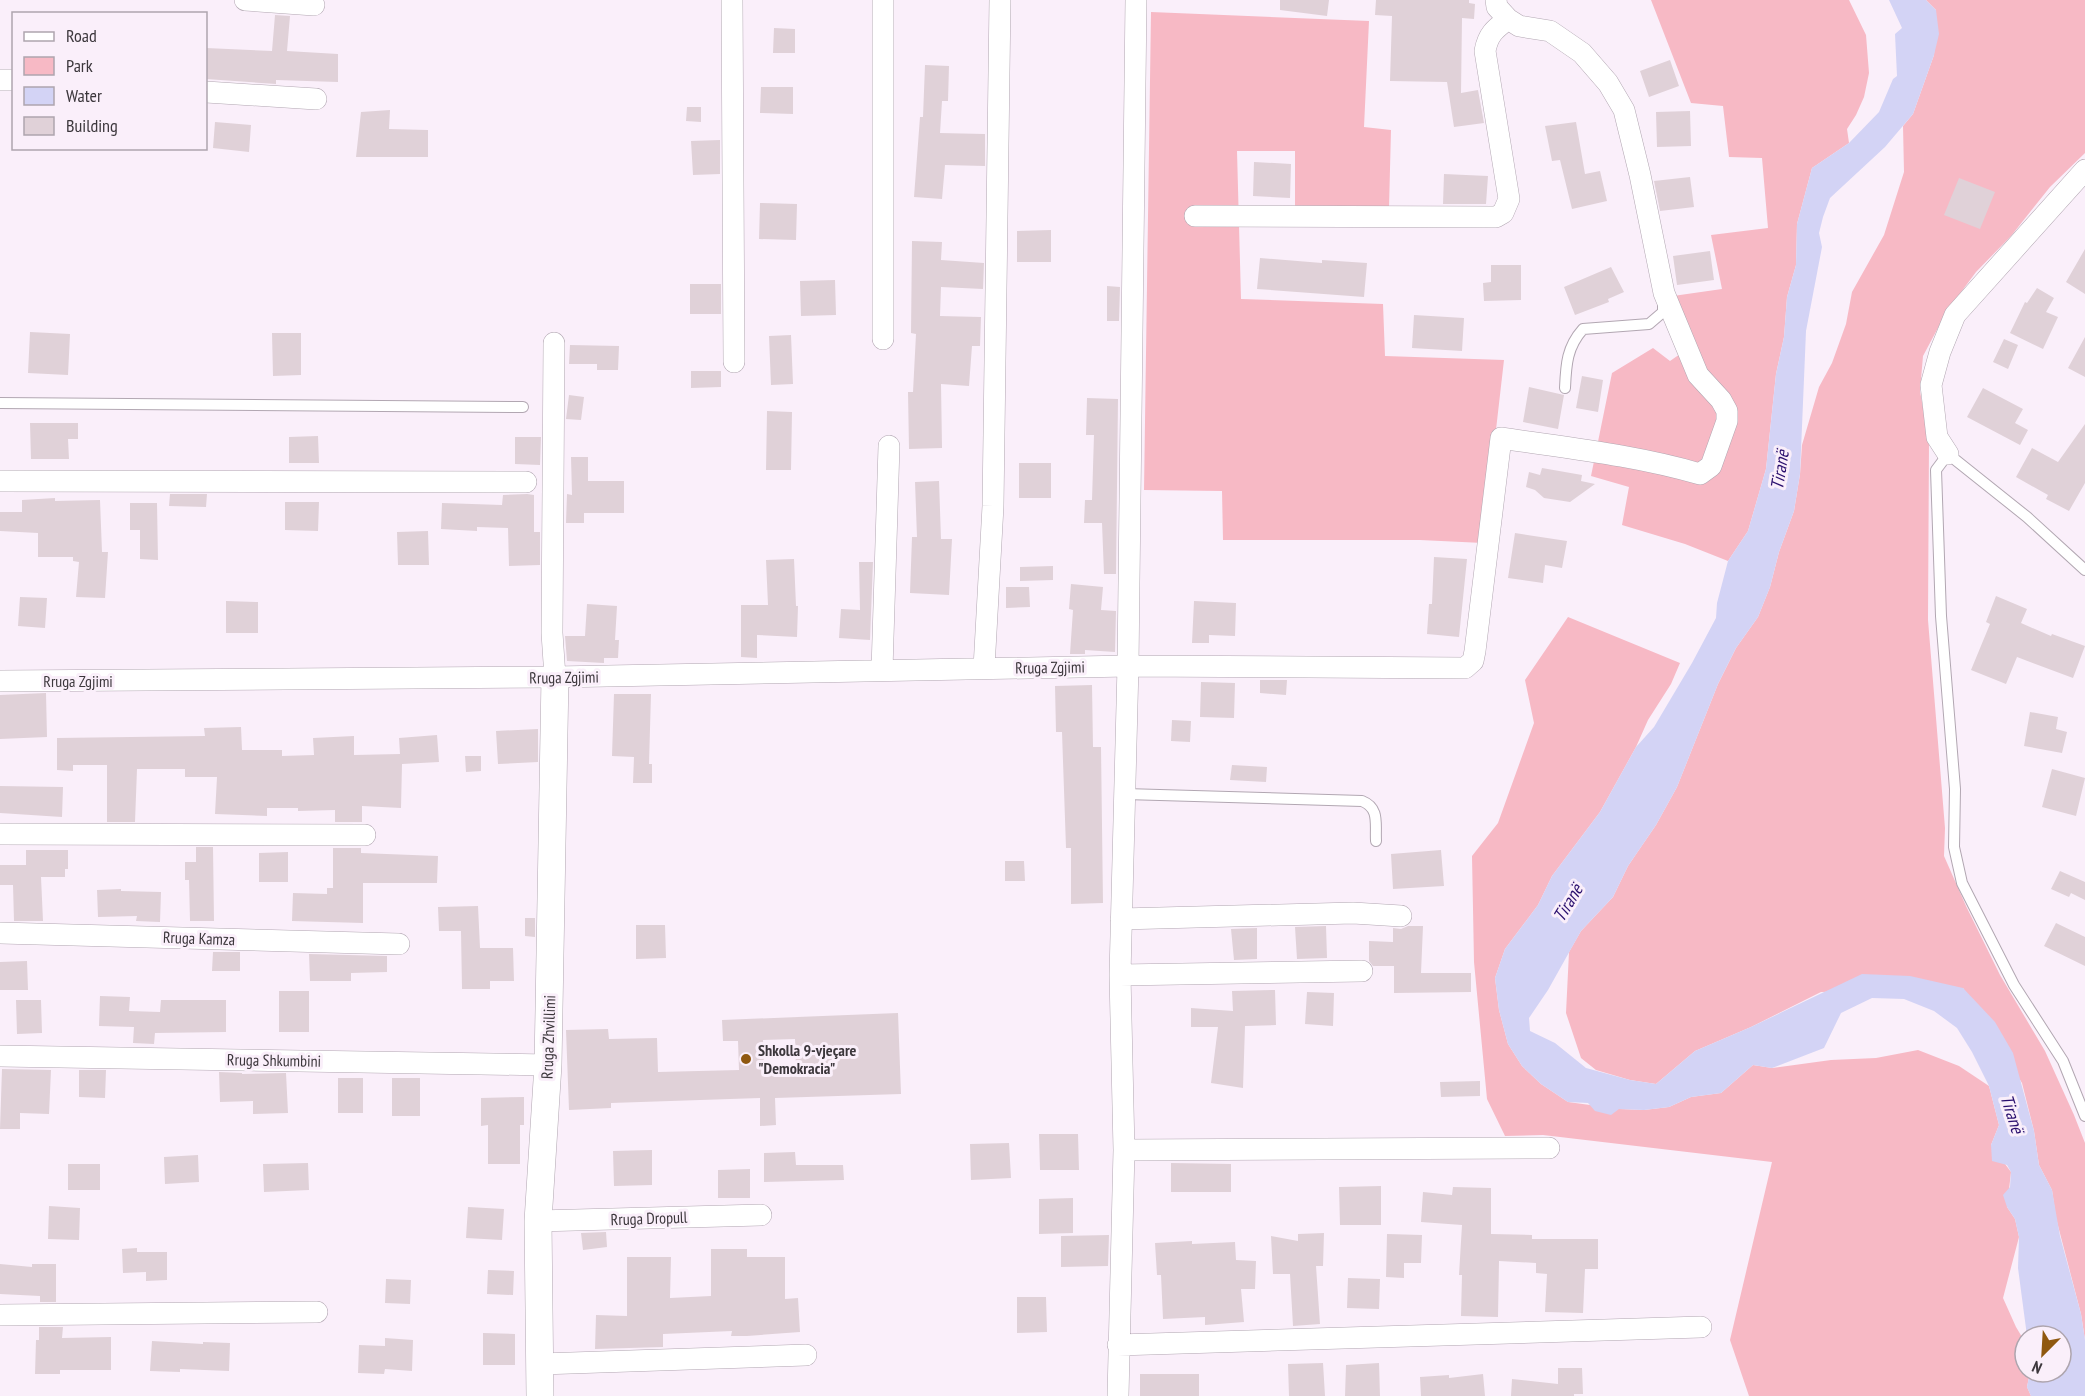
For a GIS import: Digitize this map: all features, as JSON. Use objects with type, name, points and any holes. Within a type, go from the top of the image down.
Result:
[{"type":"street","points":[[245,0],[314,5]]},
{"type":"street","points":[[732,0],[734,362]]},
{"type":"street","points":[[883,0],[883,339]]},
{"type":"street","points":[[984,668],[993,506],[1000,0]]},
{"type":"street","points":[[1118,1396],[1124,1150],[1120,975],[1128,666],[1136,0]]},
{"type":"street","points":[[1496,0],[1497,7],[1508,19],[1519,26],[1550,31],[1582,53],[1608,83],[1624,110],[1664,293]]},
{"type":"street","points":[[1195,216],[1496,217],[1503,213],[1509,199],[1485,51],[1487,39],[1492,31],[1508,19]]},
{"type":"street","points":[[207,92],[315,99]]},
{"type":"street","points":[[1948,454],[1937,436],[1931,385],[1940,352],[1955,315],[2085,170]]},
{"type":"street","name":"Rruga Zgjimi","points":[[0,681],[555,677],[1128,666],[1465,668],[1473,662],[1475,651],[1501,438],[1582,450],[1700,474],[1711,466],[1727,421],[1727,411],[1721,400],[1698,375],[1664,293]]},
{"type":"street","points":[[554,343],[552,633],[555,677]]},
{"type":"street","points":[[882,670],[888,446]]},
{"type":"street","points":[[0,482],[526,482]]},
{"type":"street","name":"Rruga Zhvillimi","points":[[540,1396],[538,1221],[548,1065],[555,677]]},
{"type":"street","points":[[0,834],[365,835]]},
{"type":"street","points":[[1121,918],[1353,913],[1401,916]]},
{"type":"street","name":"Rruga Kamza","points":[[0,933],[399,944]]},
{"type":"street","points":[[1120,975],[1362,971]]},
{"type":"street","name":"Rruga Shkumbini","points":[[0,1056],[548,1065]]},
{"type":"street","points":[[1124,1150],[1549,1148]]},
{"type":"street","name":"Rruga Dropull","points":[[538,1221],[760,1215]]},
{"type":"street","points":[[0,1315],[317,1312]]},
{"type":"street","points":[[1118,1346],[1701,1327]]},
{"type":"street","points":[[541,1364],[806,1355]]},
{"type":"lane","points":[[1565,387],[1572,341],[1583,329],[1649,324],[1663,312],[1664,293]]},
{"type":"lane","points":[[0,403],[523,407]]},
{"type":"lane","points":[[2085,570],[2027,517],[1948,454],[1936,470],[1941,616],[1955,789],[1954,847],[1962,883],[2014,985],[2063,1061],[2085,1116]]},
{"type":"lane","points":[[1125,794],[1362,801],[1370,804],[1374,809],[1376,841]]},
{"type":"green space","points":[[1651,0],[1849,0],[1866,35],[1869,73],[1864,97],[1847,129],[1849,143],[1812,168],[1797,224],[1796,265],[1787,297],[1784,337],[1776,374],[1766,469],[1748,531],[1728,561],[1685,544],[1622,525],[1629,487],[1591,476],[1612,373],[1653,348],[1670,361],[1696,343],[1673,296],[1722,289],[1711,235],[1768,228],[1762,158],[1729,157],[1723,106],[1691,103]]},
{"type":"green space","points":[[1926,0],[2085,0],[2085,153],[2050,187],[2011,236],[1976,272],[1947,311],[1923,356],[1920,391],[1929,442],[1928,620],[1945,828],[1944,856],[2000,975],[2045,1051],[2085,1143],[2085,1340],[2081,1314],[2056,1218],[2052,1190],[2039,1165],[2034,1131],[2022,1083],[1963,988],[1821,992],[1751,1027],[1695,1051],[1656,1084],[1630,1080],[1596,1070],[1581,1058],[1566,1013],[1569,952],[1581,931],[1613,897],[1628,866],[1656,825],[1677,787],[1718,684],[1736,648],[1758,617],[1770,587],[1779,552],[1794,511],[1802,445],[1819,387],[1832,363],[1846,324],[1852,292],[1884,235],[1904,172],[1903,126],[1913,114],[1934,55],[1936,10]]},
{"type":"green space","points":[[1151,12],[1369,21],[1364,127],[1391,130],[1389,208],[1295,208],[1295,151],[1237,151],[1241,299],[1383,304],[1385,356],[1504,360],[1483,543],[1420,540],[1223,540],[1222,491],[1144,490]]},
{"type":"green space","points":[[1568,617],[1680,663],[1671,684],[1648,720],[1636,747],[1600,812],[1552,876],[1538,905],[1505,949],[1495,978],[1499,1010],[1508,1044],[1522,1066],[1541,1084],[1568,1102],[1644,1110],[1669,1107],[1691,1097],[1721,1093],[1753,1065],[1772,1068],[1831,1060],[1876,1058],[1918,1050],[1959,1066],[1989,1086],[1999,1125],[1991,1145],[2011,1172],[2007,1207],[2015,1219],[2019,1237],[2003,1298],[2015,1324],[2013,1384],[2028,1384],[2031,1396],[1749,1396],[1730,1340],[1772,1162],[1543,1135],[1505,1136],[1487,1099],[1474,962],[1472,856],[1498,823],[1534,723],[1525,680]]},
{"type":"water","name":"Tiranë","points":[[1889,0],[1926,0],[1936,10],[1939,34],[1913,114],[1885,147],[1830,198],[1823,217],[1819,233],[1822,247],[1806,331],[1800,474],[1794,511],[1779,552],[1770,587],[1758,617],[1736,648],[1718,684],[1677,787],[1656,825],[1628,866],[1613,897],[1581,931],[1548,990],[1529,1018],[1530,1031],[1555,1043],[1586,1068],[1630,1080],[1656,1084],[1695,1051],[1862,974],[1910,976],[1963,988],[1995,1022],[2013,1053],[2034,1131],[2039,1165],[2052,1190],[2060,1236],[2081,1314],[2085,1340],[2085,1396],[2031,1396],[2027,1387],[2028,1384],[2073,1384],[2073,1324],[2025,1324],[2018,1268],[2019,1237],[2015,1219],[2003,1195],[2010,1187],[2011,1172],[2007,1165],[1992,1161],[1991,1145],[1999,1125],[1989,1086],[1957,1028],[1934,1011],[1904,999],[1872,998],[1841,1013],[1824,1048],[1772,1068],[1753,1065],[1721,1093],[1691,1097],[1669,1107],[1644,1110],[1619,1109],[1611,1115],[1595,1111],[1588,1103],[1568,1102],[1541,1084],[1522,1066],[1508,1044],[1499,1010],[1495,978],[1505,949],[1538,905],[1552,876],[1600,812],[1636,747],[1654,727],[1716,618],[1717,603],[1728,561],[1748,531],[1766,469],[1776,374],[1784,337],[1787,297],[1796,265],[1797,224],[1812,168],[1849,143],[1879,112],[1893,79],[1897,76],[1895,34],[1902,28]]},
{"type":"building","points":[[1280,0],[1329,0],[1327,16],[1280,10]]},
{"type":"building","points":[[1376,0],[1469,0],[1469,3],[1475,4],[1474,19],[1462,18],[1461,93],[1478,90],[1484,123],[1454,127],[1447,82],[1390,81],[1392,16],[1375,15]]},
{"type":"building","points":[[275,15],[290,16],[287,51],[338,54],[338,82],[276,80],[276,84],[207,79],[207,48],[272,51]]},
{"type":"building","points":[[774,28],[795,29],[795,53],[773,53]]},
{"type":"building","points":[[1670,60],[1679,86],[1649,97],[1640,71]]},
{"type":"building","points":[[925,65],[949,66],[948,101],[942,101],[940,133],[985,134],[985,166],[945,165],[942,199],[914,197],[920,117],[923,117]]},
{"type":"building","points":[[761,87],[793,87],[793,114],[760,113]]},
{"type":"building","points":[[687,107],[701,107],[701,122],[686,121]]},
{"type":"building","points":[[390,110],[389,129],[428,130],[428,157],[356,157],[361,112]]},
{"type":"building","points":[[1690,111],[1691,146],[1657,147],[1656,112]]},
{"type":"building","points":[[215,122],[251,125],[249,152],[213,148]]},
{"type":"building","points":[[1576,122],[1585,174],[1600,171],[1607,201],[1572,209],[1560,160],[1552,161],[1545,126]]},
{"type":"building","points":[[720,140],[720,174],[693,175],[691,141]]},
{"type":"building","points":[[1254,162],[1291,164],[1290,198],[1253,196]]},
{"type":"building","points":[[1444,174],[1488,176],[1486,204],[1443,204]]},
{"type":"building","points":[[1690,177],[1694,207],[1660,211],[1654,181]]},
{"type":"building","points":[[1959,178],[1995,192],[1980,229],[1944,215]]},
{"type":"building","points":[[760,203],[797,204],[796,240],[759,239]]},
{"type":"building","points":[[1051,230],[1051,262],[1017,262],[1017,231]]},
{"type":"building","points":[[912,241],[942,242],[941,260],[984,263],[983,289],[941,287],[940,316],[981,317],[980,346],[972,346],[969,386],[941,384],[942,448],[909,449],[908,392],[913,392],[916,334],[911,333]]},
{"type":"building","points":[[2085,249],[2085,294],[2066,282]]},
{"type":"building","points":[[1710,251],[1714,280],[1677,285],[1673,256]]},
{"type":"building","points":[[1260,258],[1322,263],[1322,260],[1367,263],[1364,297],[1257,289]]},
{"type":"building","points":[[1491,265],[1521,265],[1521,300],[1484,301],[1483,283],[1491,282]]},
{"type":"building","points":[[1611,267],[1624,292],[1608,299],[1609,302],[1575,315],[1564,287]]},
{"type":"building","points":[[835,280],[836,315],[801,316],[800,281]]},
{"type":"building","points":[[690,284],[721,284],[721,314],[690,314]]},
{"type":"building","points":[[1107,286],[1120,287],[1119,321],[1107,321]]},
{"type":"building","points":[[2037,288],[2054,298],[2046,312],[2058,317],[2043,349],[2010,333],[2025,302],[2027,303]]},
{"type":"building","points":[[1414,315],[1464,318],[1462,351],[1412,348]]},
{"type":"building","points":[[30,332],[70,334],[68,375],[28,373]]},
{"type":"building","points":[[272,333],[301,333],[301,375],[273,376]]},
{"type":"building","points":[[791,335],[793,384],[771,385],[769,336]]},
{"type":"building","points":[[2085,337],[2085,377],[2068,368]]},
{"type":"building","points":[[2004,339],[2018,345],[2008,369],[1993,362]]},
{"type":"building","points":[[570,345],[619,346],[618,370],[597,370],[597,364],[569,364]]},
{"type":"building","points":[[691,371],[721,371],[721,387],[691,388]]},
{"type":"building","points":[[1582,376],[1603,380],[1598,412],[1576,408]]},
{"type":"building","points":[[1529,387],[1564,395],[1558,429],[1523,422]]},
{"type":"building","points":[[1983,388],[2023,409],[2015,423],[2028,430],[2020,445],[1967,417]]},
{"type":"building","points":[[569,395],[584,397],[581,420],[566,419]]},
{"type":"building","points":[[1087,398],[1118,399],[1116,574],[1104,574],[1102,523],[1084,523],[1085,500],[1092,500],[1094,435],[1086,435]]},
{"type":"building","points":[[767,411],[792,412],[791,470],[766,470]]},
{"type":"building","points":[[30,423],[78,423],[78,439],[68,439],[69,459],[31,459]]},
{"type":"building","points":[[2085,424],[2085,483],[2069,511],[2046,499],[2048,495],[2016,477],[2032,448],[2058,462]]},
{"type":"building","points":[[318,436],[319,463],[289,463],[289,437]]},
{"type":"building","points":[[515,437],[541,437],[540,465],[515,464]]},
{"type":"building","points":[[571,457],[588,457],[588,481],[624,481],[624,513],[584,513],[584,523],[566,523],[567,494],[572,495]]},
{"type":"building","points":[[1019,463],[1051,463],[1051,498],[1019,498]]},
{"type":"building","points":[[1542,468],[1582,475],[1581,481],[1595,484],[1570,502],[1544,498],[1535,490],[1526,487],[1529,472],[1540,475]]},
{"type":"building","points":[[939,481],[941,539],[952,539],[949,595],[910,593],[912,537],[917,537],[915,482]]},
{"type":"building","points":[[170,494],[207,494],[206,507],[169,506]]},
{"type":"building","points":[[503,495],[534,495],[534,532],[540,532],[540,565],[509,566],[508,528],[477,527],[477,531],[441,529],[442,503],[502,505]]},
{"type":"building","points":[[55,498],[55,501],[100,500],[102,552],[108,552],[105,598],[76,597],[79,562],[73,561],[73,557],[38,557],[38,533],[0,531],[0,512],[22,512],[22,500]]},
{"type":"building","points":[[285,502],[319,502],[318,531],[285,530]]},
{"type":"building","points":[[130,503],[157,503],[158,560],[140,559],[140,530],[130,530]]},
{"type":"building","points":[[428,531],[429,565],[398,565],[397,532]]},
{"type":"building","points":[[1515,533],[1567,541],[1562,568],[1545,565],[1543,583],[1508,578]]},
{"type":"building","points":[[1434,557],[1467,559],[1459,637],[1427,634],[1429,604],[1432,604]]},
{"type":"building","points":[[794,559],[796,606],[798,606],[797,637],[757,635],[757,658],[741,657],[741,605],[768,605],[766,560]]},
{"type":"building","points":[[859,562],[873,562],[870,640],[839,638],[841,609],[860,610]]},
{"type":"building","points":[[1053,566],[1053,580],[1020,581],[1020,567]]},
{"type":"building","points":[[1071,584],[1103,587],[1101,610],[1116,611],[1115,652],[1085,650],[1085,654],[1070,654],[1073,610],[1069,609]]},
{"type":"building","points":[[1006,587],[1029,587],[1030,607],[1006,608]]},
{"type":"building","points":[[1996,596],[2027,609],[2021,623],[2051,636],[2052,634],[2085,646],[2073,678],[2017,657],[2006,684],[1971,670],[1990,624],[1986,622]]},
{"type":"building","points":[[20,597],[47,598],[45,628],[18,626]]},
{"type":"building","points":[[226,601],[258,602],[258,633],[226,633]]},
{"type":"building","points":[[1194,601],[1236,603],[1235,636],[1209,635],[1209,643],[1192,643]]},
{"type":"building","points":[[587,604],[617,606],[615,640],[619,640],[618,658],[604,658],[604,663],[567,661],[565,636],[585,636]]},
{"type":"building","points":[[1260,680],[1287,680],[1286,695],[1260,693]]},
{"type":"building","points":[[1201,682],[1235,683],[1234,718],[1200,717]]},
{"type":"building","points":[[1092,685],[1093,747],[1101,747],[1103,903],[1071,904],[1071,848],[1066,848],[1062,732],[1056,732],[1055,686]]},
{"type":"building","points":[[46,693],[47,737],[0,739],[0,695]]},
{"type":"building","points":[[614,694],[651,694],[649,764],[652,764],[652,783],[633,783],[634,757],[612,756]]},
{"type":"building","points":[[2030,712],[2058,717],[2056,729],[2067,732],[2062,753],[2024,746]]},
{"type":"building","points":[[1172,720],[1191,721],[1190,742],[1171,741]]},
{"type":"building","points":[[241,727],[242,750],[282,750],[282,756],[314,755],[313,738],[354,736],[354,755],[400,754],[399,738],[437,735],[439,762],[402,764],[401,808],[362,806],[362,822],[335,822],[335,810],[298,811],[298,808],[267,808],[267,816],[215,814],[217,777],[185,777],[185,769],[137,769],[135,822],[107,822],[107,765],[73,765],[73,771],[57,770],[57,738],[205,736],[204,728]]},
{"type":"building","points":[[538,729],[538,762],[498,764],[496,731]]},
{"type":"building","points":[[465,756],[481,756],[481,771],[466,772]]},
{"type":"building","points":[[1232,765],[1267,767],[1266,782],[1230,780]]},
{"type":"building","points":[[2052,769],[2085,778],[2076,816],[2042,807]]},
{"type":"building","points":[[0,786],[63,787],[62,817],[0,813]]},
{"type":"building","points":[[196,847],[213,847],[214,921],[190,921],[189,880],[185,880],[185,862],[196,862]]},
{"type":"building","points":[[333,848],[361,848],[361,853],[438,856],[437,883],[363,883],[363,923],[292,921],[293,893],[327,894],[327,888],[333,888]]},
{"type":"building","points":[[26,850],[68,850],[68,869],[65,869],[65,877],[41,877],[43,921],[14,921],[13,885],[0,885],[0,865],[26,865]]},
{"type":"building","points":[[1441,850],[1444,886],[1393,889],[1391,854]]},
{"type":"building","points":[[288,852],[288,882],[259,882],[259,853]]},
{"type":"building","points":[[1005,861],[1024,861],[1025,881],[1005,881]]},
{"type":"building","points":[[2060,871],[2085,882],[2085,900],[2071,893],[2069,897],[2051,889]]},
{"type":"building","points":[[121,889],[121,891],[161,892],[160,922],[136,921],[137,916],[98,917],[97,890]]},
{"type":"building","points":[[478,906],[480,948],[513,948],[514,981],[490,981],[490,989],[462,989],[461,931],[439,931],[438,907]]},
{"type":"building","points":[[525,918],[535,918],[535,937],[525,936]]},
{"type":"building","points":[[2056,923],[2085,937],[2085,966],[2044,946]]},
{"type":"building","points":[[636,925],[665,925],[666,958],[636,959]]},
{"type":"building","points":[[1326,926],[1327,958],[1297,959],[1295,927]]},
{"type":"building","points":[[1408,926],[1423,926],[1421,973],[1471,973],[1471,992],[1394,993],[1394,966],[1373,966],[1369,961],[1369,941],[1393,942],[1393,928],[1401,929]]},
{"type":"building","points":[[1257,928],[1257,959],[1234,960],[1231,929]]},
{"type":"building","points":[[213,952],[240,952],[240,971],[212,971]]},
{"type":"building","points":[[309,954],[387,956],[387,972],[351,973],[351,981],[310,981]]},
{"type":"building","points":[[27,961],[28,990],[0,990],[0,962]]},
{"type":"building","points":[[1275,990],[1276,1025],[1245,1026],[1243,1088],[1211,1083],[1218,1027],[1191,1027],[1191,1008],[1233,1011],[1232,991]]},
{"type":"building","points":[[279,991],[309,991],[309,1032],[279,1032]]},
{"type":"building","points":[[1307,992],[1334,993],[1333,1026],[1305,1024]]},
{"type":"building","points":[[100,996],[130,997],[129,1011],[160,1012],[161,1000],[226,1000],[226,1032],[155,1033],[154,1044],[133,1043],[134,1027],[99,1026]]},
{"type":"building","points":[[16,1000],[41,1000],[42,1033],[17,1034]]},
{"type":"building","points":[[898,1013],[901,1094],[775,1098],[776,1125],[760,1126],[760,1098],[611,1103],[611,1108],[569,1110],[566,1030],[608,1029],[609,1039],[657,1038],[658,1072],[739,1070],[738,1041],[723,1041],[722,1020]],"holes":[[[795,1039],[796,1068],[764,1069],[763,1040]]]},
{"type":"building","points":[[2,1069],[51,1070],[49,1114],[20,1113],[20,1129],[0,1129]]},
{"type":"building","points":[[79,1070],[106,1070],[105,1098],[79,1097]]},
{"type":"building","points":[[219,1072],[286,1073],[288,1113],[253,1114],[253,1101],[220,1102]]},
{"type":"building","points":[[338,1078],[363,1078],[363,1113],[338,1113]]},
{"type":"building","points":[[392,1078],[420,1078],[420,1116],[392,1116]]},
{"type":"building","points":[[1480,1081],[1480,1096],[1441,1097],[1440,1082]]},
{"type":"building","points":[[524,1097],[524,1125],[520,1125],[520,1164],[488,1164],[488,1125],[481,1126],[481,1098]]},
{"type":"building","points":[[1039,1134],[1078,1134],[1079,1170],[1040,1170]]},
{"type":"building","points":[[1009,1143],[1011,1178],[971,1180],[970,1144]]},
{"type":"building","points":[[652,1150],[652,1185],[614,1186],[613,1151]]},
{"type":"building","points":[[795,1152],[796,1165],[843,1165],[844,1180],[764,1182],[764,1153]]},
{"type":"building","points":[[198,1155],[199,1182],[165,1184],[164,1157]]},
{"type":"building","points":[[308,1163],[309,1190],[264,1192],[263,1164]]},
{"type":"building","points":[[1171,1163],[1231,1164],[1231,1192],[1171,1192]]},
{"type":"building","points":[[68,1164],[100,1164],[100,1190],[68,1190]]},
{"type":"building","points":[[750,1169],[750,1198],[718,1198],[718,1170]]},
{"type":"building","points":[[1381,1186],[1381,1225],[1340,1225],[1339,1187]]},
{"type":"building","points":[[1453,1187],[1491,1188],[1491,1234],[1532,1235],[1532,1239],[1598,1239],[1598,1269],[1585,1269],[1583,1313],[1545,1312],[1547,1274],[1536,1273],[1536,1263],[1499,1261],[1498,1317],[1461,1316],[1462,1275],[1459,1275],[1462,1225],[1421,1222],[1423,1192],[1452,1195]]},
{"type":"building","points":[[1073,1198],[1073,1233],[1039,1234],[1039,1199]]},
{"type":"building","points":[[49,1206],[80,1208],[79,1240],[48,1239]]},
{"type":"building","points":[[468,1207],[504,1209],[502,1240],[466,1238]]},
{"type":"building","points":[[606,1232],[607,1247],[583,1250],[581,1233]]},
{"type":"building","points":[[1324,1233],[1323,1266],[1316,1266],[1320,1324],[1293,1326],[1290,1274],[1273,1274],[1271,1236],[1298,1241],[1298,1234]]},
{"type":"building","points":[[1387,1234],[1422,1235],[1421,1263],[1404,1263],[1404,1278],[1386,1277]]},
{"type":"building","points":[[1109,1235],[1108,1266],[1061,1267],[1061,1236]]},
{"type":"building","points":[[1192,1241],[1192,1244],[1235,1242],[1236,1260],[1256,1261],[1255,1289],[1241,1289],[1244,1322],[1205,1325],[1205,1317],[1163,1319],[1161,1275],[1157,1275],[1155,1243]]},
{"type":"building","points":[[137,1248],[137,1252],[167,1252],[167,1280],[146,1281],[146,1272],[123,1273],[122,1249]]},
{"type":"building","points":[[711,1249],[747,1249],[747,1257],[785,1257],[785,1299],[798,1298],[800,1332],[747,1336],[731,1336],[732,1331],[663,1334],[663,1347],[595,1349],[596,1315],[627,1316],[627,1257],[671,1257],[670,1298],[711,1296]]},
{"type":"building","points":[[0,1264],[32,1267],[32,1264],[56,1264],[56,1302],[40,1302],[40,1296],[0,1294]]},
{"type":"building","points":[[488,1270],[514,1271],[513,1295],[487,1294]]},
{"type":"building","points":[[1348,1278],[1380,1279],[1379,1309],[1347,1308]]},
{"type":"building","points":[[386,1279],[411,1280],[410,1304],[385,1303]]},
{"type":"building","points":[[1017,1297],[1046,1297],[1047,1332],[1017,1333]]},
{"type":"building","points":[[39,1327],[63,1327],[62,1338],[111,1337],[111,1370],[60,1370],[60,1374],[35,1374],[36,1340],[39,1340]]},
{"type":"building","points":[[483,1333],[515,1334],[515,1365],[483,1365]]},
{"type":"building","points":[[385,1338],[413,1340],[412,1371],[385,1369],[384,1374],[358,1373],[359,1345],[385,1346]]},
{"type":"building","points":[[152,1341],[230,1343],[229,1371],[180,1369],[180,1372],[150,1371]]},
{"type":"building","points":[[1323,1363],[1325,1396],[1289,1396],[1288,1364]]},
{"type":"building","points":[[1379,1363],[1380,1396],[1345,1396],[1346,1365]]},
{"type":"building","points":[[1558,1368],[1582,1368],[1583,1394],[1511,1396],[1512,1379],[1558,1384]]},
{"type":"building","points":[[1140,1374],[1199,1374],[1199,1396],[1140,1396]]},
{"type":"building","points":[[1483,1374],[1485,1396],[1421,1396],[1420,1377],[1449,1375],[1449,1378]]},
{"type":"place","name":"Shkolla 9-vjeçare \"Demokracia\"","points":[[746,1059]]}]
